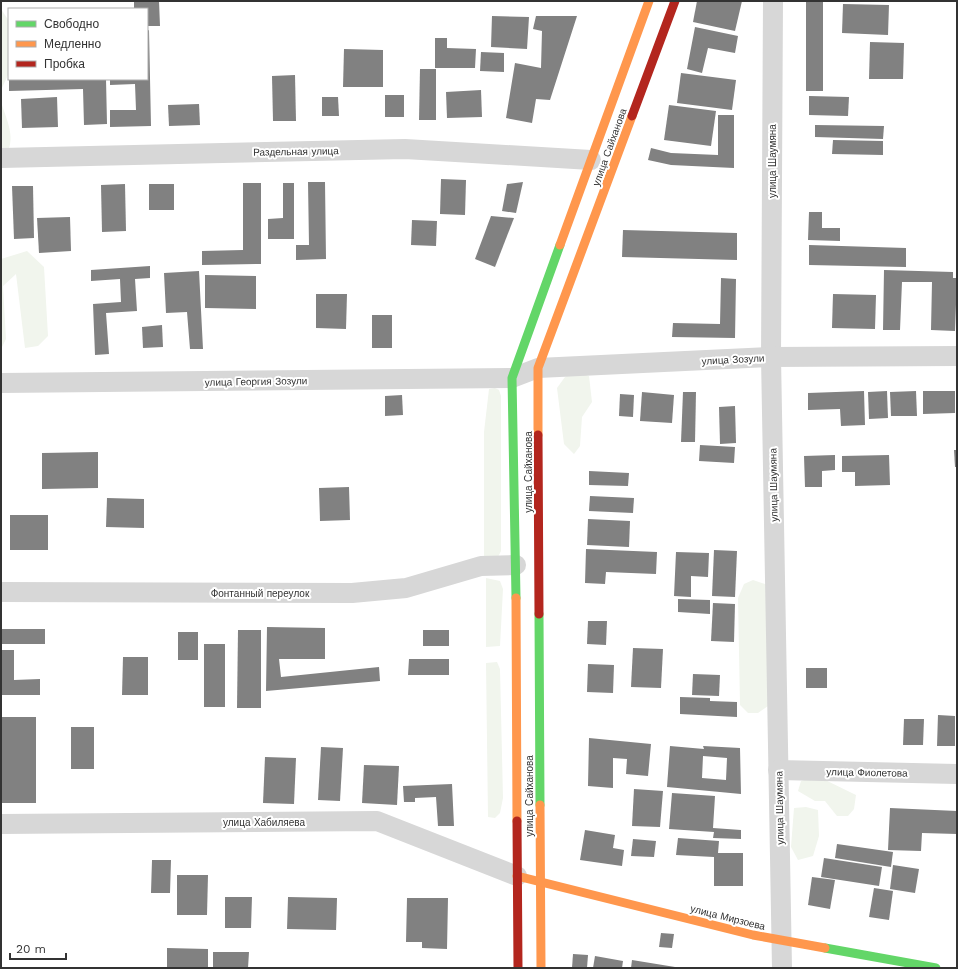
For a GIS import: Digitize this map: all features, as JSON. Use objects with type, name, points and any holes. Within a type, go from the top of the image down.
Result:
[{"type":"main road","name":"улица Сайханова","points":[[518,968],[516,876],[516,564],[512,378],[649,1]]},
{"type":"main road","name":"улица Сайханова","points":[[541,968],[538,368],[675,1]]},
{"type":"main road","name":"улица Мирзоева","points":[[516,876],[753,935],[936,968]]},
{"type":"street","name":"улица Шаумяна","points":[[773,1],[771,357],[782,968]]},
{"type":"street","name":"Раздельная улица","points":[[1,158],[405,148],[591,160]]},
{"type":"street","name":"улица Зозули","points":[[512,378],[538,368],[771,357],[957,356]]},
{"type":"street","name":"улица Георгия Зозули","points":[[1,383],[512,378]]},
{"type":"street","name":"Фонтанный переулок","points":[[1,592],[352,593],[406,588],[480,566],[516,564]]},
{"type":"street","name":"улица Фиолетова","points":[[778,770],[957,774]]},
{"type":"street","name":"улица Хабиляева","points":[[1,824],[377,821],[516,876]]},
{"type":"shaded area","points":[[1,9],[8,20],[8,75],[1,90]]},
{"type":"shaded area","points":[[1,102],[9,128],[11,141],[7,153],[1,153]]},
{"type":"shaded area","points":[[27,251],[44,267],[48,336],[38,346],[25,348],[16,274],[3,286],[6,339],[1,349],[1,259]]},
{"type":"shaded area","points":[[575,372],[589,376],[592,402],[582,417],[580,446],[574,454],[564,444],[557,388],[565,377]]},
{"type":"shaded area","points":[[495,388],[499,390],[501,396],[501,551],[498,557],[484,557],[484,432],[489,389]]},
{"type":"shaded area","points":[[486,578],[500,581],[503,589],[500,646],[486,647]]},
{"type":"shaded area","points":[[753,580],[768,585],[768,706],[758,713],[748,713],[740,705],[738,598],[744,584]]},
{"type":"shaded area","points":[[497,662],[500,669],[503,798],[500,813],[495,818],[488,817],[486,663]]},
{"type":"shaded area","points":[[817,776],[856,795],[854,809],[848,816],[837,816],[825,801],[815,801],[798,791],[801,781]]},
{"type":"shaded area","points":[[806,807],[818,810],[819,836],[813,856],[798,860],[791,847],[794,808]]},
{"type":"building","points":[[134,1],[159,1],[160,26],[148,26],[148,8],[134,8]]},
{"type":"building","points":[[697,1],[742,1],[735,31],[693,22]]},
{"type":"building","points":[[806,1],[823,1],[823,91],[806,91]]},
{"type":"building","points":[[843,4],[889,5],[888,35],[842,33]]},
{"type":"building","points":[[492,16],[529,17],[527,49],[491,47]]},
{"type":"building","points":[[536,16],[577,16],[550,100],[536,99],[532,123],[506,118],[515,63],[541,68],[542,31],[533,29]]},
{"type":"building","points":[[695,27],[738,36],[735,53],[708,48],[702,73],[687,69]]},
{"type":"building","points":[[148,30],[151,126],[110,127],[110,110],[136,110],[135,84],[110,85],[110,80],[148,80]]},
{"type":"building","points":[[435,38],[447,38],[447,48],[476,49],[475,68],[435,68]]},
{"type":"building","points":[[870,42],[904,43],[903,79],[869,79]]},
{"type":"building","points":[[344,49],[383,50],[383,87],[343,87]]},
{"type":"building","points":[[481,52],[504,53],[504,72],[480,71]]},
{"type":"building","points":[[420,69],[436,69],[436,120],[419,120]]},
{"type":"building","points":[[681,73],[736,80],[732,110],[677,103]]},
{"type":"building","points":[[295,75],[296,121],[273,121],[272,76]]},
{"type":"building","points":[[9,80],[106,80],[107,124],[84,125],[83,89],[9,91]]},
{"type":"building","points":[[481,90],[482,117],[447,118],[446,92]]},
{"type":"building","points":[[385,95],[404,95],[404,117],[385,117]]},
{"type":"building","points":[[809,96],[849,97],[848,116],[809,115]]},
{"type":"building","points":[[57,97],[58,127],[22,128],[21,99]]},
{"type":"building","points":[[322,97],[338,97],[339,116],[322,116]]},
{"type":"building","points":[[199,104],[200,125],[169,126],[168,105]]},
{"type":"building","points":[[669,105],[716,111],[711,146],[664,140]]},
{"type":"building","points":[[718,115],[734,115],[734,168],[671,165],[648,160],[651,148],[671,153],[718,155]]},
{"type":"building","points":[[815,125],[884,126],[883,139],[815,137]]},
{"type":"building","points":[[833,140],[883,141],[883,155],[832,154]]},
{"type":"building","points":[[441,179],[466,180],[465,215],[440,214]]},
{"type":"building","points":[[308,182],[325,182],[326,259],[296,260],[296,245],[309,245]]},
{"type":"building","points":[[523,182],[516,213],[502,211],[507,184]]},
{"type":"building","points":[[243,183],[261,183],[261,264],[202,265],[202,251],[243,250]]},
{"type":"building","points":[[283,183],[294,183],[294,239],[268,239],[268,219],[283,218]]},
{"type":"building","points":[[125,184],[126,231],[102,232],[101,185]]},
{"type":"building","points":[[149,184],[174,184],[174,210],[149,210]]},
{"type":"building","points":[[12,186],[33,186],[34,238],[14,239]]},
{"type":"building","points":[[809,212],[822,212],[822,228],[840,228],[840,241],[808,240]]},
{"type":"building","points":[[491,216],[514,218],[495,267],[475,259]]},
{"type":"building","points":[[70,217],[71,251],[39,253],[37,218]]},
{"type":"building","points":[[412,220],[437,221],[436,246],[411,245]]},
{"type":"building","points":[[623,230],[737,233],[737,260],[622,257]]},
{"type":"building","points":[[809,245],[906,248],[906,267],[809,265]]},
{"type":"building","points":[[150,266],[150,278],[135,279],[137,311],[106,313],[109,354],[95,355],[93,304],[121,302],[120,279],[91,281],[91,270]]},
{"type":"building","points":[[884,270],[953,272],[953,278],[957,278],[955,331],[931,330],[932,282],[902,282],[900,330],[883,330]]},
{"type":"building","points":[[199,271],[203,349],[190,349],[187,312],[166,313],[164,273]]},
{"type":"building","points":[[205,275],[256,276],[256,309],[205,308]]},
{"type":"building","points":[[721,278],[736,279],[735,338],[672,337],[673,323],[720,324]]},
{"type":"building","points":[[316,294],[347,294],[346,329],[316,328]]},
{"type":"building","points":[[833,294],[876,295],[875,329],[832,328]]},
{"type":"building","points":[[372,315],[392,315],[392,348],[372,348]]},
{"type":"building","points":[[162,325],[163,347],[143,348],[142,327]]},
{"type":"building","points":[[864,391],[865,425],[841,426],[840,409],[808,410],[808,393]]},
{"type":"building","points":[[887,391],[888,418],[869,419],[868,392]]},
{"type":"building","points":[[916,391],[917,416],[891,416],[890,392]]},
{"type":"building","points":[[923,391],[955,391],[955,413],[923,414]]},
{"type":"building","points":[[642,392],[674,395],[672,423],[640,421]]},
{"type":"building","points":[[683,392],[696,392],[695,442],[681,442]]},
{"type":"building","points":[[620,394],[634,395],[633,417],[619,416]]},
{"type":"building","points":[[402,395],[403,415],[385,416],[385,396]]},
{"type":"building","points":[[735,406],[736,443],[720,444],[719,407]]},
{"type":"building","points":[[700,445],[735,447],[734,463],[699,461]]},
{"type":"building","points":[[954,450],[957,450],[957,467],[955,467]]},
{"type":"building","points":[[98,452],[98,488],[42,489],[42,453]]},
{"type":"building","points":[[835,455],[835,470],[822,471],[822,487],[805,487],[804,456]]},
{"type":"building","points":[[889,455],[890,485],[855,486],[855,472],[842,472],[842,456]]},
{"type":"building","points":[[589,471],[629,473],[628,486],[589,485]]},
{"type":"building","points":[[349,487],[350,520],[320,521],[319,488]]},
{"type":"building","points":[[590,496],[634,498],[633,513],[589,511]]},
{"type":"building","points":[[107,498],[144,499],[144,528],[106,527]]},
{"type":"building","points":[[10,515],[48,515],[48,550],[10,550]]},
{"type":"building","points":[[588,519],[630,521],[629,547],[587,545]]},
{"type":"building","points":[[586,549],[657,552],[656,574],[606,572],[605,584],[585,583]]},
{"type":"building","points":[[714,550],[737,551],[735,597],[712,596]]},
{"type":"building","points":[[676,552],[709,553],[708,577],[691,576],[691,597],[674,596]]},
{"type":"building","points":[[678,599],[710,600],[710,614],[678,612]]},
{"type":"building","points":[[713,603],[735,604],[734,642],[711,641]]},
{"type":"building","points":[[588,621],[607,621],[606,645],[587,644]]},
{"type":"building","points":[[267,627],[325,628],[325,659],[279,659],[281,677],[379,667],[380,681],[266,691]]},
{"type":"building","points":[[1,629],[45,629],[45,644],[1,644]]},
{"type":"building","points":[[238,630],[261,630],[261,708],[237,708]]},
{"type":"building","points":[[423,630],[449,630],[449,646],[423,646]]},
{"type":"building","points":[[178,632],[198,632],[198,660],[178,660]]},
{"type":"building","points":[[204,644],[225,644],[225,707],[204,707]]},
{"type":"building","points":[[633,648],[663,649],[661,688],[631,687]]},
{"type":"building","points":[[1,650],[14,650],[14,680],[40,679],[40,695],[1,695]]},
{"type":"building","points":[[123,657],[148,657],[148,695],[122,695]]},
{"type":"building","points":[[409,659],[449,659],[449,675],[408,675]]},
{"type":"building","points":[[588,664],[614,665],[613,693],[587,692]]},
{"type":"building","points":[[806,668],[827,668],[827,688],[806,688]]},
{"type":"building","points":[[693,674],[720,675],[719,696],[692,695]]},
{"type":"building","points":[[680,697],[710,698],[710,701],[737,702],[737,717],[680,714]]},
{"type":"building","points":[[938,715],[955,716],[955,746],[937,746]]},
{"type":"building","points":[[1,717],[36,717],[36,803],[1,803]]},
{"type":"building","points":[[904,719],[924,719],[923,745],[903,745]]},
{"type":"building","points":[[71,727],[94,727],[94,769],[71,769]]},
{"type":"building","points":[[589,738],[651,744],[648,776],[626,774],[627,759],[613,758],[613,788],[588,786]]},
{"type":"building","points":[[670,746],[704,749],[703,746],[740,748],[741,794],[667,787]],"holes":[[[703,756],[727,758],[726,780],[702,778]]]},
{"type":"building","points":[[321,747],[343,748],[340,801],[318,800]]},
{"type":"building","points":[[265,757],[296,758],[294,804],[263,803]]},
{"type":"building","points":[[364,765],[399,766],[397,805],[362,803]]},
{"type":"building","points":[[452,784],[454,826],[438,826],[436,797],[415,798],[415,802],[404,802],[403,786]]},
{"type":"building","points":[[634,789],[663,791],[660,827],[632,826]]},
{"type":"building","points":[[672,793],[715,796],[713,828],[741,830],[741,839],[713,838],[714,832],[669,829]]},
{"type":"building","points":[[890,808],[957,811],[957,834],[922,833],[921,851],[888,850]]},
{"type":"building","points":[[585,830],[615,835],[613,848],[624,850],[622,866],[580,860]]},
{"type":"building","points":[[678,838],[719,841],[718,853],[743,853],[743,886],[714,886],[714,857],[676,855]]},
{"type":"building","points":[[633,839],[656,841],[654,857],[631,856]]},
{"type":"building","points":[[837,844],[893,852],[891,867],[835,858]]},
{"type":"building","points":[[824,858],[882,867],[879,886],[821,877]]},
{"type":"building","points":[[152,860],[171,860],[170,893],[151,893]]},
{"type":"building","points":[[893,865],[919,869],[915,893],[890,889]]},
{"type":"building","points":[[177,875],[208,875],[207,915],[177,915]]},
{"type":"building","points":[[812,877],[835,880],[830,909],[808,905]]},
{"type":"building","points":[[874,888],[893,891],[889,920],[869,917]]},
{"type":"building","points":[[225,897],[252,897],[251,928],[225,928]]},
{"type":"building","points":[[288,897],[337,898],[336,930],[287,929]]},
{"type":"building","points":[[407,898],[448,898],[447,949],[422,948],[422,942],[406,942]]},
{"type":"building","points":[[661,933],[674,934],[672,948],[659,947]]},
{"type":"building","points":[[167,948],[208,949],[208,968],[167,968]]},
{"type":"building","points":[[213,952],[249,952],[248,968],[213,968]]},
{"type":"building","points":[[573,954],[588,955],[587,968],[572,968]]},
{"type":"building","points":[[595,956],[623,961],[622,968],[593,968]]},
{"type":"building","points":[[632,960],[675,967],[675,968],[631,968]]},
{"type":"traffic: fast","points":[[516,598],[512,378],[560,245]]},
{"type":"traffic: fast","points":[[539,614],[540,805]]},
{"type":"traffic: fast","points":[[825,948],[936,968]]},
{"type":"traffic: slow","points":[[560,245],[649,1]]},
{"type":"traffic: slow","points":[[538,435],[538,368],[632,116]]},
{"type":"traffic: slow","points":[[516,598],[517,821]]},
{"type":"traffic: slow","points":[[540,805],[541,968]]},
{"type":"traffic: slow","points":[[517,876],[753,935],[825,948]]},
{"type":"traffic: jam","points":[[632,116],[675,1]]},
{"type":"traffic: jam","points":[[538,435],[539,614]]},
{"type":"traffic: jam","points":[[517,821],[518,968]]}]
